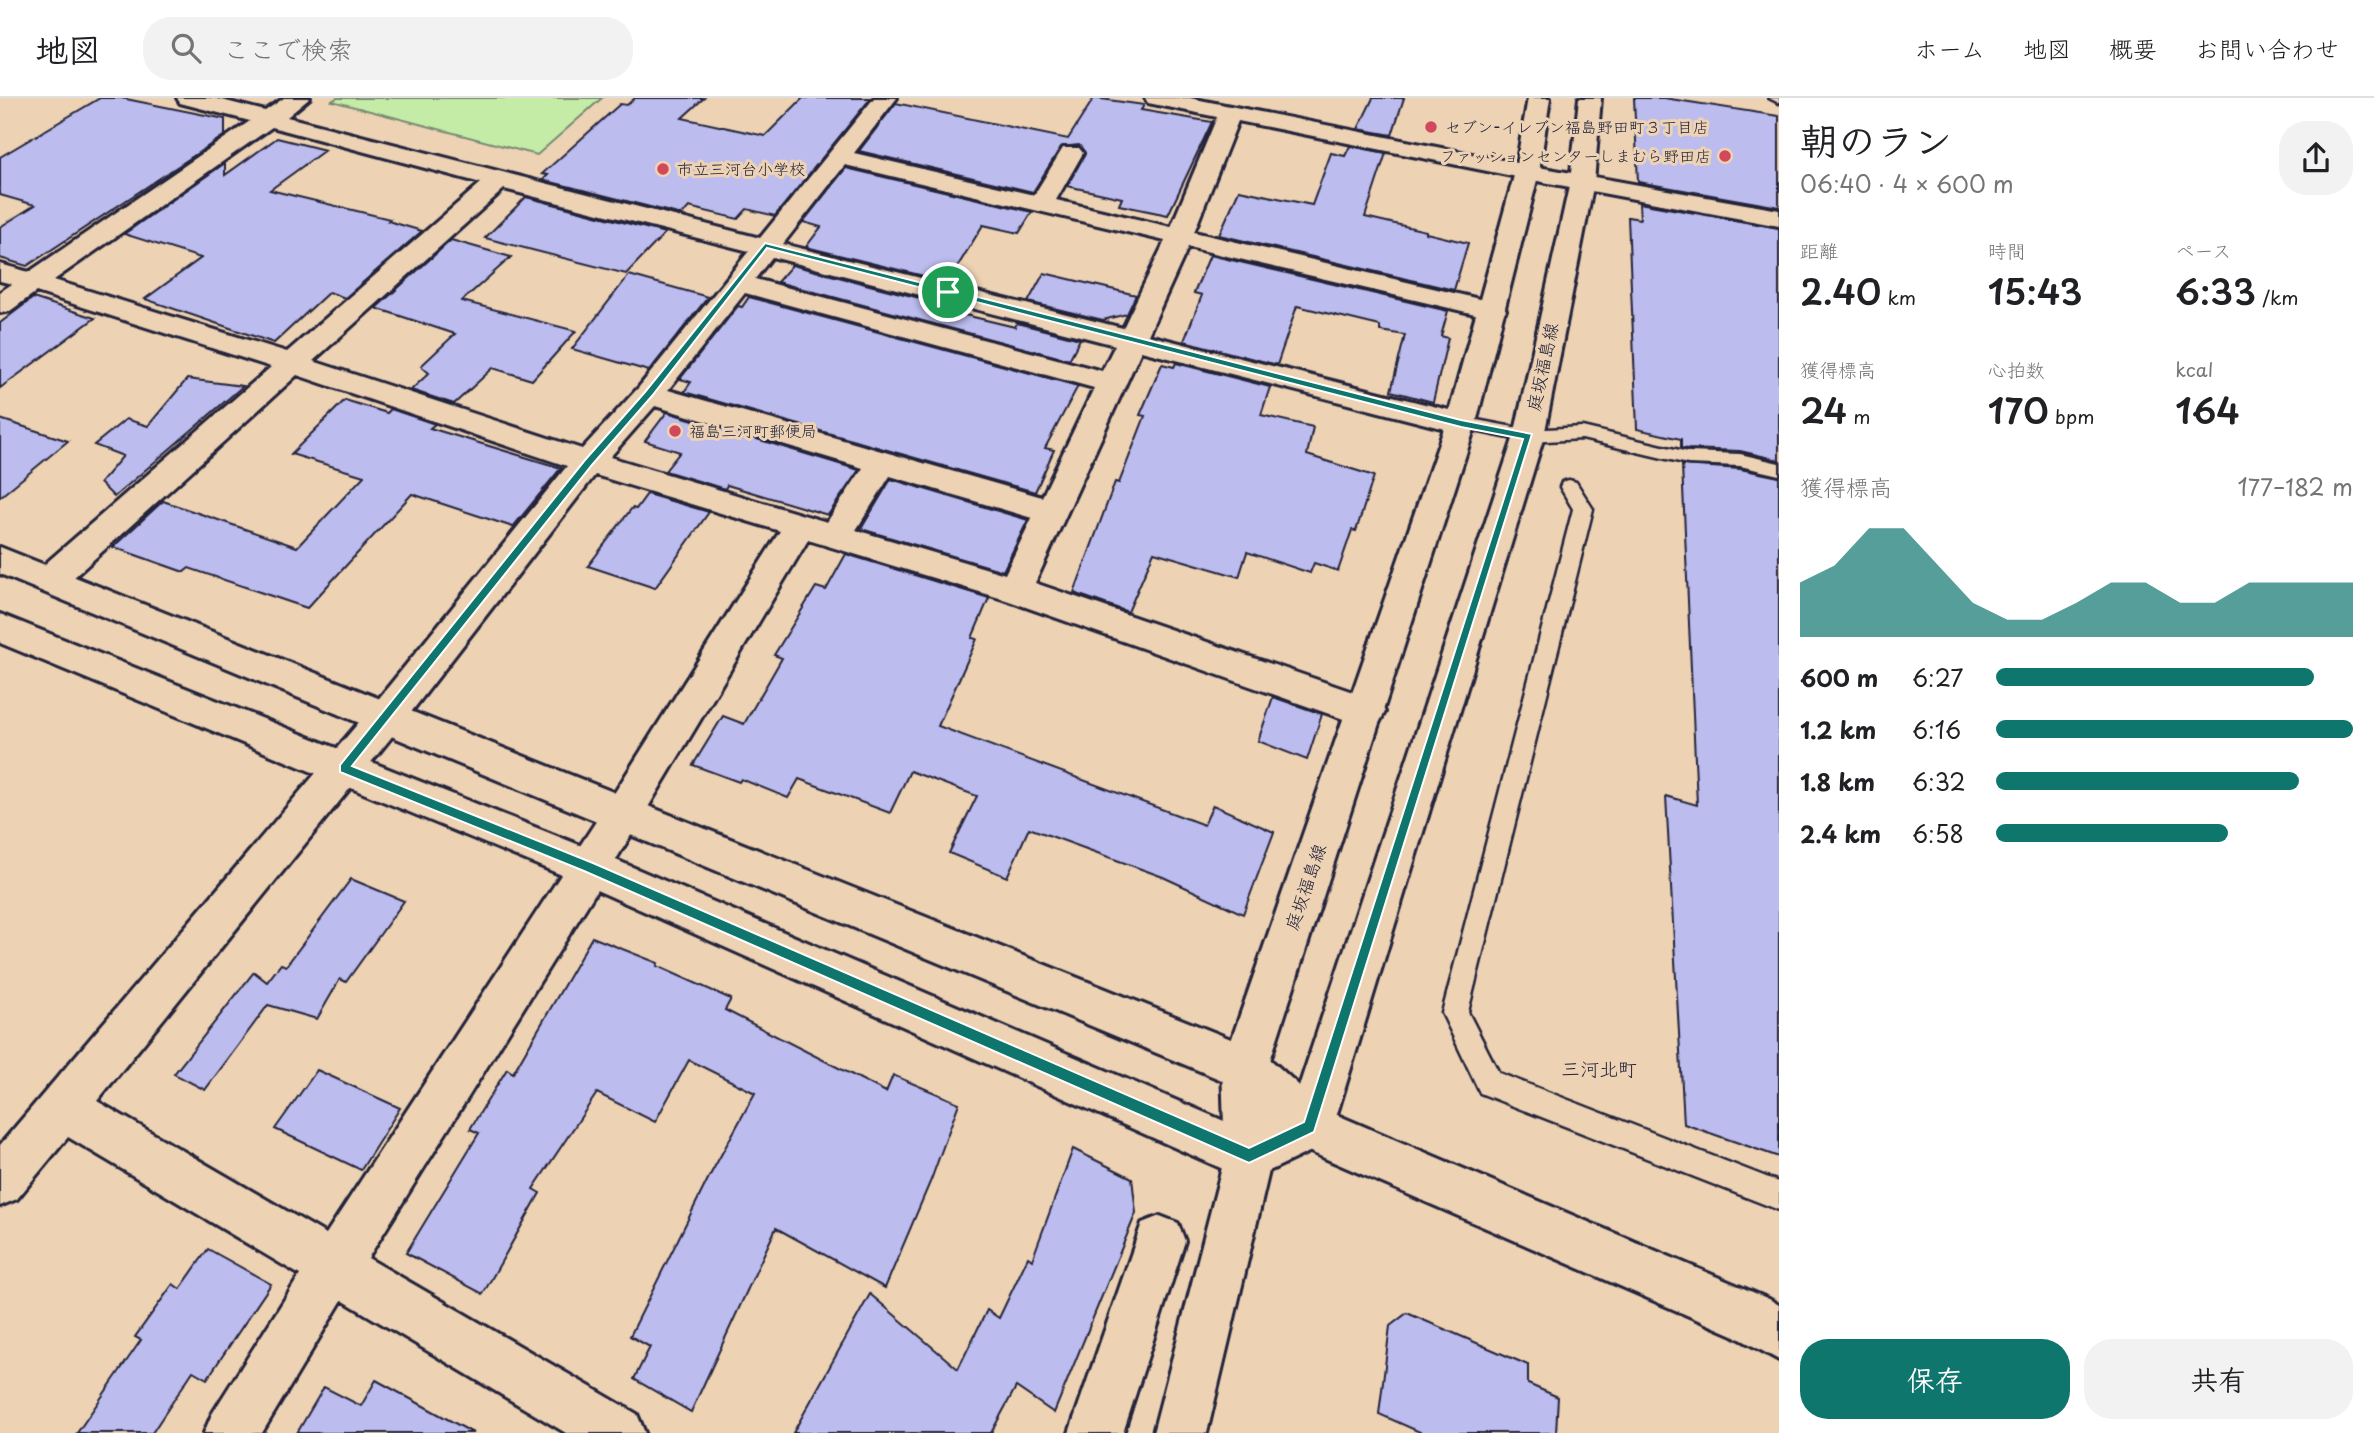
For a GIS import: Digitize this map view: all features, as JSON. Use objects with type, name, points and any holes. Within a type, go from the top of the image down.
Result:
[{"type":"street","points":[[188,98],[499,180],[765,245],[1461,424]]},
{"type":"street","points":[[0,305],[299,98]]},
{"type":"street","points":[[0,1182],[386,718],[588,462],[649,394],[765,245],[886,98]]},
{"type":"street","points":[[1156,98],[1215,106],[1527,172],[1779,218]]},
{"type":"street","name":"庭坂福島線","points":[[1180,1433],[1249,1156],[1245,1068],[1461,424],[1527,172],[1539,98]]},
{"type":"street","name":"庭坂福島線","points":[[1309,1127],[1528,436],[1582,182],[1590,98]]},
{"type":"street","points":[[1016,590],[1180,236],[1215,106]]},
{"type":"street","points":[[1041,204],[1071,153]]},
{"type":"street","points":[[839,157],[1492,310]]},
{"type":"street","points":[[49,580],[499,180]]},
{"type":"street","points":[[0,272],[293,364],[588,462],[817,533],[1016,590],[1366,712]]},
{"type":"street","points":[[736,282],[1110,383]]},
{"type":"street","points":[[649,394],[1052,512]]},
{"type":"street","points":[[231,1433],[624,812],[817,533],[882,463]]},
{"type":"street","points":[[0,560],[624,812],[1245,1068],[1309,1127],[1751,1317],[1779,1334]]},
{"type":"street","points":[[0,628],[588,867],[1249,1156],[1309,1127]]},
{"type":"street","points":[[62,1107],[618,1433]]},
{"type":"street","points":[[1096,1433],[1160,1241]]},
{"type":"lane","points":[[1461,424],[1528,436],[1582,433],[1688,458],[1740,460],[1779,469]]},
{"type":"lane","points":[[1569,487],[1583,509],[1455,1013],[1490,1083],[1779,1196]]},
{"type":"green space","points":[[337,98],[602,98],[537,155],[332,101]]},
{"type":"building","points":[[100,98],[121,98],[225,119],[225,135],[27,266],[0,258],[0,227],[35,205],[0,195],[0,157]]},
{"type":"building","points":[[635,98],[704,98],[682,118],[765,136],[803,98],[871,98],[775,216],[747,209],[738,219],[689,207],[682,215],[543,180],[548,175],[542,174],[620,104],[627,105]]},
{"type":"building","points":[[1094,98],[1144,105],[1141,110],[1212,122],[1168,215],[1119,205],[1122,198],[1067,186],[1085,154],[1079,145],[1061,147],[1033,192],[859,151],[896,103],[1068,139]]},
{"type":"building","points":[[1373,98],[1404,98],[1392,135],[1358,129]]},
{"type":"building","points":[[1634,98],[1664,98],[1779,116],[1779,207],[1638,182]]},
{"type":"building","points":[[277,138],[325,150],[270,190],[390,219],[388,221],[422,231],[345,298],[329,292],[274,343],[145,299],[201,258],[124,234],[225,163],[225,175]]},
{"type":"building","points":[[1350,146],[1386,153],[1365,217],[1468,243],[1454,290],[1219,235],[1239,190],[1312,205],[1331,153],[1345,156]]},
{"type":"building","points":[[846,168],[1032,212],[1019,233],[983,225],[948,282],[806,247],[821,227],[803,222]]},
{"type":"building","points":[[526,197],[665,233],[626,274],[485,238]]},
{"type":"building","points":[[1639,203],[1779,228],[1779,460],[1740,451],[1681,448],[1681,439],[1637,429],[1628,217],[1640,219]]},
{"type":"building","points":[[451,240],[511,257],[462,301],[576,331],[532,380],[493,368],[454,404],[411,390],[429,373],[421,366],[455,334],[376,308]]},
{"type":"building","points":[[1210,255],[1448,311],[1441,336],[1448,338],[1433,402],[1391,391],[1405,335],[1380,331],[1380,326],[1297,306],[1277,365],[1184,341],[1202,295],[1194,293]]},
{"type":"building","points":[[792,265],[935,302],[932,307],[1015,327],[1017,323],[1080,339],[1069,360],[777,282]]},
{"type":"building","points":[[1044,273],[1136,295],[1127,314],[1103,320],[1028,302]]},
{"type":"building","points":[[629,275],[708,297],[649,371],[572,349]]},
{"type":"building","points":[[749,297],[1078,386],[1045,448],[1054,450],[1035,492],[684,392],[691,382],[680,379],[738,306],[742,307]]},
{"type":"building","points":[[33,298],[95,318],[0,388],[0,323]]},
{"type":"building","points":[[1176,363],[1270,387],[1261,415],[1313,427],[1307,455],[1374,476],[1356,531],[1352,530],[1338,571],[1314,563],[1310,573],[1247,552],[1239,577],[1154,552],[1128,612],[1074,593],[1115,482],[1119,483],[1145,416],[1140,415],[1162,364],[1174,367]]},
{"type":"building","points":[[187,379],[243,386],[114,497],[100,483],[123,456],[94,445],[126,419],[148,426]]},
{"type":"building","points":[[345,400],[387,413],[391,409],[435,424],[430,428],[561,468],[513,527],[412,494],[307,608],[189,568],[184,572],[113,547],[163,501],[297,547],[364,476],[291,454]]},
{"type":"building","points":[[667,412],[859,470],[828,515],[727,485],[725,489],[665,471],[680,452],[645,441]]},
{"type":"building","points":[[0,419],[68,441],[0,497]]},
{"type":"building","points":[[1682,465],[1740,469],[1779,477],[1779,1157],[1684,1124],[1666,796],[1697,805]]},
{"type":"building","points":[[891,479],[1028,520],[1003,571],[861,529]]},
{"type":"building","points":[[647,494],[709,512],[655,588],[588,566],[632,508],[636,509]]},
{"type":"building","points":[[846,554],[989,598],[972,638],[977,639],[938,726],[1204,825],[1213,805],[1274,832],[1243,914],[1163,877],[1029,828],[1007,877],[949,853],[977,796],[910,771],[890,813],[799,779],[788,798],[741,779],[739,782],[693,765],[723,716],[744,724],[782,658],[774,655],[816,587],[826,590]]},
{"type":"building","points":[[1273,697],[1322,714],[1307,760],[1258,741]]},
{"type":"building","points":[[351,879],[404,901],[346,982],[340,979],[317,1019],[268,1005],[205,1090],[174,1074],[254,972],[267,982],[281,964],[286,966]]},
{"type":"building","points":[[592,937],[658,963],[657,966],[731,999],[725,1010],[886,1092],[893,1075],[959,1103],[931,1180],[885,1288],[776,1228],[691,1412],[634,1379],[650,1347],[630,1336],[709,1177],[755,1093],[689,1060],[655,1122],[597,1093],[533,1189],[540,1193],[483,1294],[406,1253],[479,1133],[470,1129],[507,1069],[513,1073]]},
{"type":"building","points":[[317,1070],[400,1108],[361,1170],[275,1129]]},
{"type":"building","points":[[1073,1149],[1132,1178],[1136,1213],[1054,1413],[1016,1387],[991,1433],[793,1433],[870,1294],[958,1369],[987,1310],[999,1318],[1028,1257],[1032,1260]]},
{"type":"building","points":[[208,1249],[271,1284],[207,1379],[193,1371],[152,1433],[77,1433],[141,1340],[135,1337],[173,1284],[180,1289]]},
{"type":"building","points":[[1407,1313],[1528,1365],[1528,1384],[1558,1397],[1556,1433],[1422,1433],[1379,1414],[1390,1326]]},
{"type":"building","points":[[376,1380],[473,1433],[297,1433],[324,1387],[361,1406]]},
{"type":"place","name":"セブン-イレブン福島野田町３丁目店","points":[[1431,127]]},
{"type":"place","name":"ファッションセンターしまむら野田店","points":[[1725,156]]},
{"type":"place","name":"市立三河台小学校","points":[[663,169]]},
{"type":"place","name":"福島三河町郵便局","points":[[675,431]]},
{"type":"district","name":"三河北町","points":[[1599,1069]]},
{"type":"route","points":[[765,245],[948,292],[1461,424],[1528,436],[1309,1127],[1249,1156],[588,867],[344,768],[588,462],[649,394],[765,245]]}]
